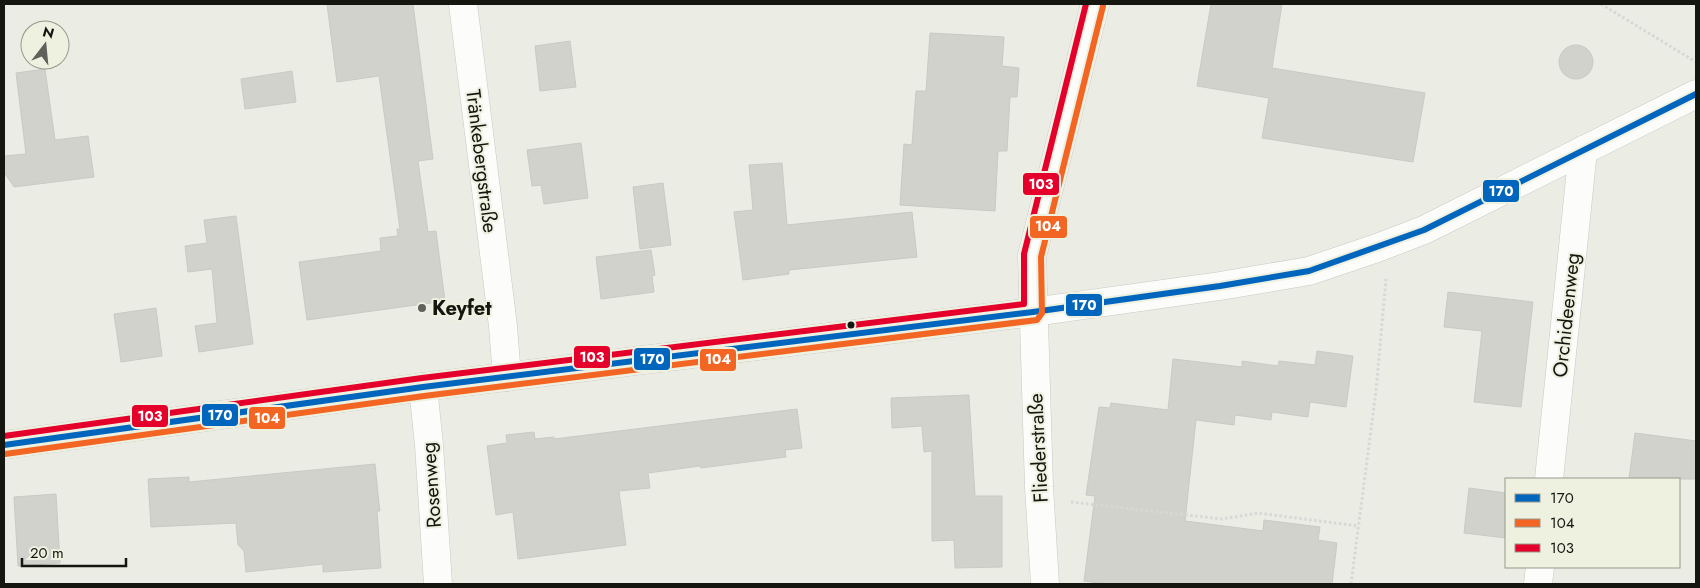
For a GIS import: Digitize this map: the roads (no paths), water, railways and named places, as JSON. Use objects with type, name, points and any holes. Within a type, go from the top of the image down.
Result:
[{"type":"street","name":"Tränkebergstraße","points":[[463,4],[503,326],[507,377]]},
{"type":"street","name":"Fliederstraße","points":[[1045,584],[1041,507],[1038,487],[1032,256],[1095,4]]},
{"type":"street","points":[[4,445],[423,387],[1033,312],[1309,271],[1424,230],[1696,94]]},
{"type":"street","name":"Orchideenweg","points":[[1549,478],[1583,150]]},
{"type":"street","name":"Rosenweg","points":[[423,387],[429,445],[438,584]]},
{"type":"street","points":[[1538,584],[1540,568]]},
{"type":"place","name":"Keyfet","points":[[422,308]]}]
